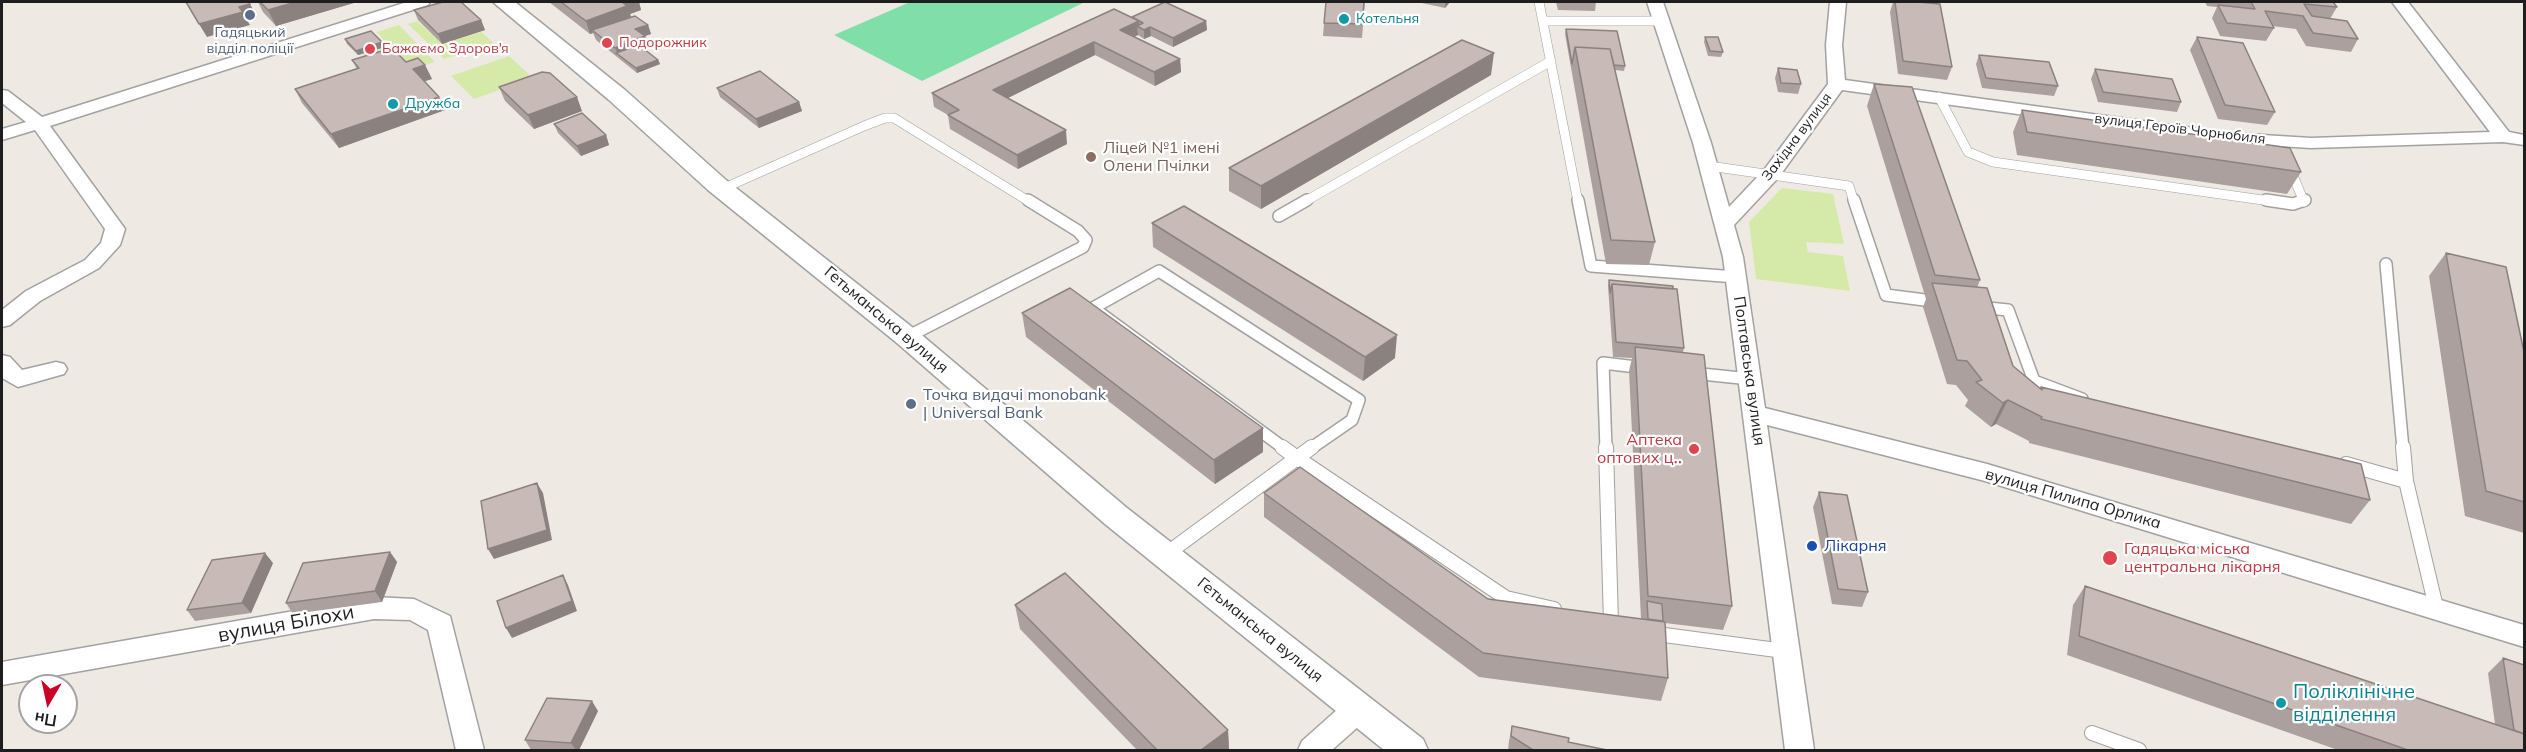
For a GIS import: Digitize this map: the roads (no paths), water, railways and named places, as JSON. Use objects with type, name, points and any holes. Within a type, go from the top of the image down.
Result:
[{"type":"street","points":[[2,135],[422,2]]},
{"type":"street","name":"Гетьманська вулиця","points":[[503,2],[617,96],[722,189],[907,337],[1116,516],[1410,750]]},
{"type":"street","name":"Західна вулиця","points":[[1725,224],[1771,174],[1837,84],[1834,45],[1838,2]]},
{"type":"street","points":[[2400,2],[2503,137]]},
{"type":"street","name":"Полтавська вулиця","points":[[1658,11],[1708,165],[1725,224],[1736,277],[1799,750]]},
{"type":"street","name":"вулиця Героїв Чорнобиля","points":[[1837,84],[2230,138],[2311,143],[2503,137],[2524,140]]},
{"type":"street","points":[[2,95],[39,123],[115,229],[110,245],[92,264],[33,296],[2,320]]},
{"type":"street","points":[[2,362],[5,369],[18,379],[56,369]]},
{"type":"street","name":"вулиця Пилипа Орлика","points":[[1756,414],[1987,473],[2436,607],[2524,636]]},
{"type":"street","name":"вулиця Білохи","points":[[2,674],[374,608],[414,610],[440,624],[470,750]]},
{"type":"street","points":[[1312,750],[1358,709]]},
{"type":"lane","points":[[1539,2],[1591,266],[1736,277]]},
{"type":"lane","points":[[1543,21],[1658,11]]},
{"type":"lane","points":[[1279,216],[1551,61]]},
{"type":"lane","points":[[1939,97],[1968,152],[1993,162],[2293,204],[2303,203],[2305,200],[2277,141]]},
{"type":"lane","points":[[722,189],[864,126],[885,118],[894,118],[1078,231],[1086,240],[1083,247],[907,337]]},
{"type":"lane","points":[[1708,165],[1849,186],[1886,296],[2008,310],[2034,381],[2095,404]]},
{"type":"lane","points":[[2386,264],[2406,481],[2436,607]]},
{"type":"lane","points":[[1165,555],[1297,458],[1352,420],[1359,400],[1160,271],[1094,308],[1297,458],[1506,598],[1564,612]]},
{"type":"lane","points":[[1610,623],[1603,363],[1659,369]]},
{"type":"lane","points":[[1681,372],[1750,379]]},
{"type":"lane","points":[[2329,459],[2406,481]]},
{"type":"lane","points":[[1657,634],[1784,651]]},
{"type":"lane","points":[[2092,733],[2139,750]]},
{"type":"place","name":"Гадяцький відділ поліції","points":[[250,15]]},
{"type":"place","name":"Котельня","points":[[1344,19]]},
{"type":"place","name":"Подорожник","points":[[607,43]]},
{"type":"place","name":"Бажаємо Здоров'я","points":[[370,49]]},
{"type":"place","name":"Дружба","points":[[393,104]]},
{"type":"place","name":"Ліцей №1 імені Олени Пчілки","points":[[1091,157]]},
{"type":"place","name":"Точка видачі monobank | Universal Bank","points":[[911,404]]},
{"type":"place","name":"Аптека оптових ц‥","points":[[1694,449]]},
{"type":"place","name":"Лікарня","points":[[1812,546]]},
{"type":"place","name":"Гадяцька міська центральна лікарня","points":[[2110,558]]},
{"type":"place","name":"Поліклінічне відділення","points":[[2281,703]]}]
